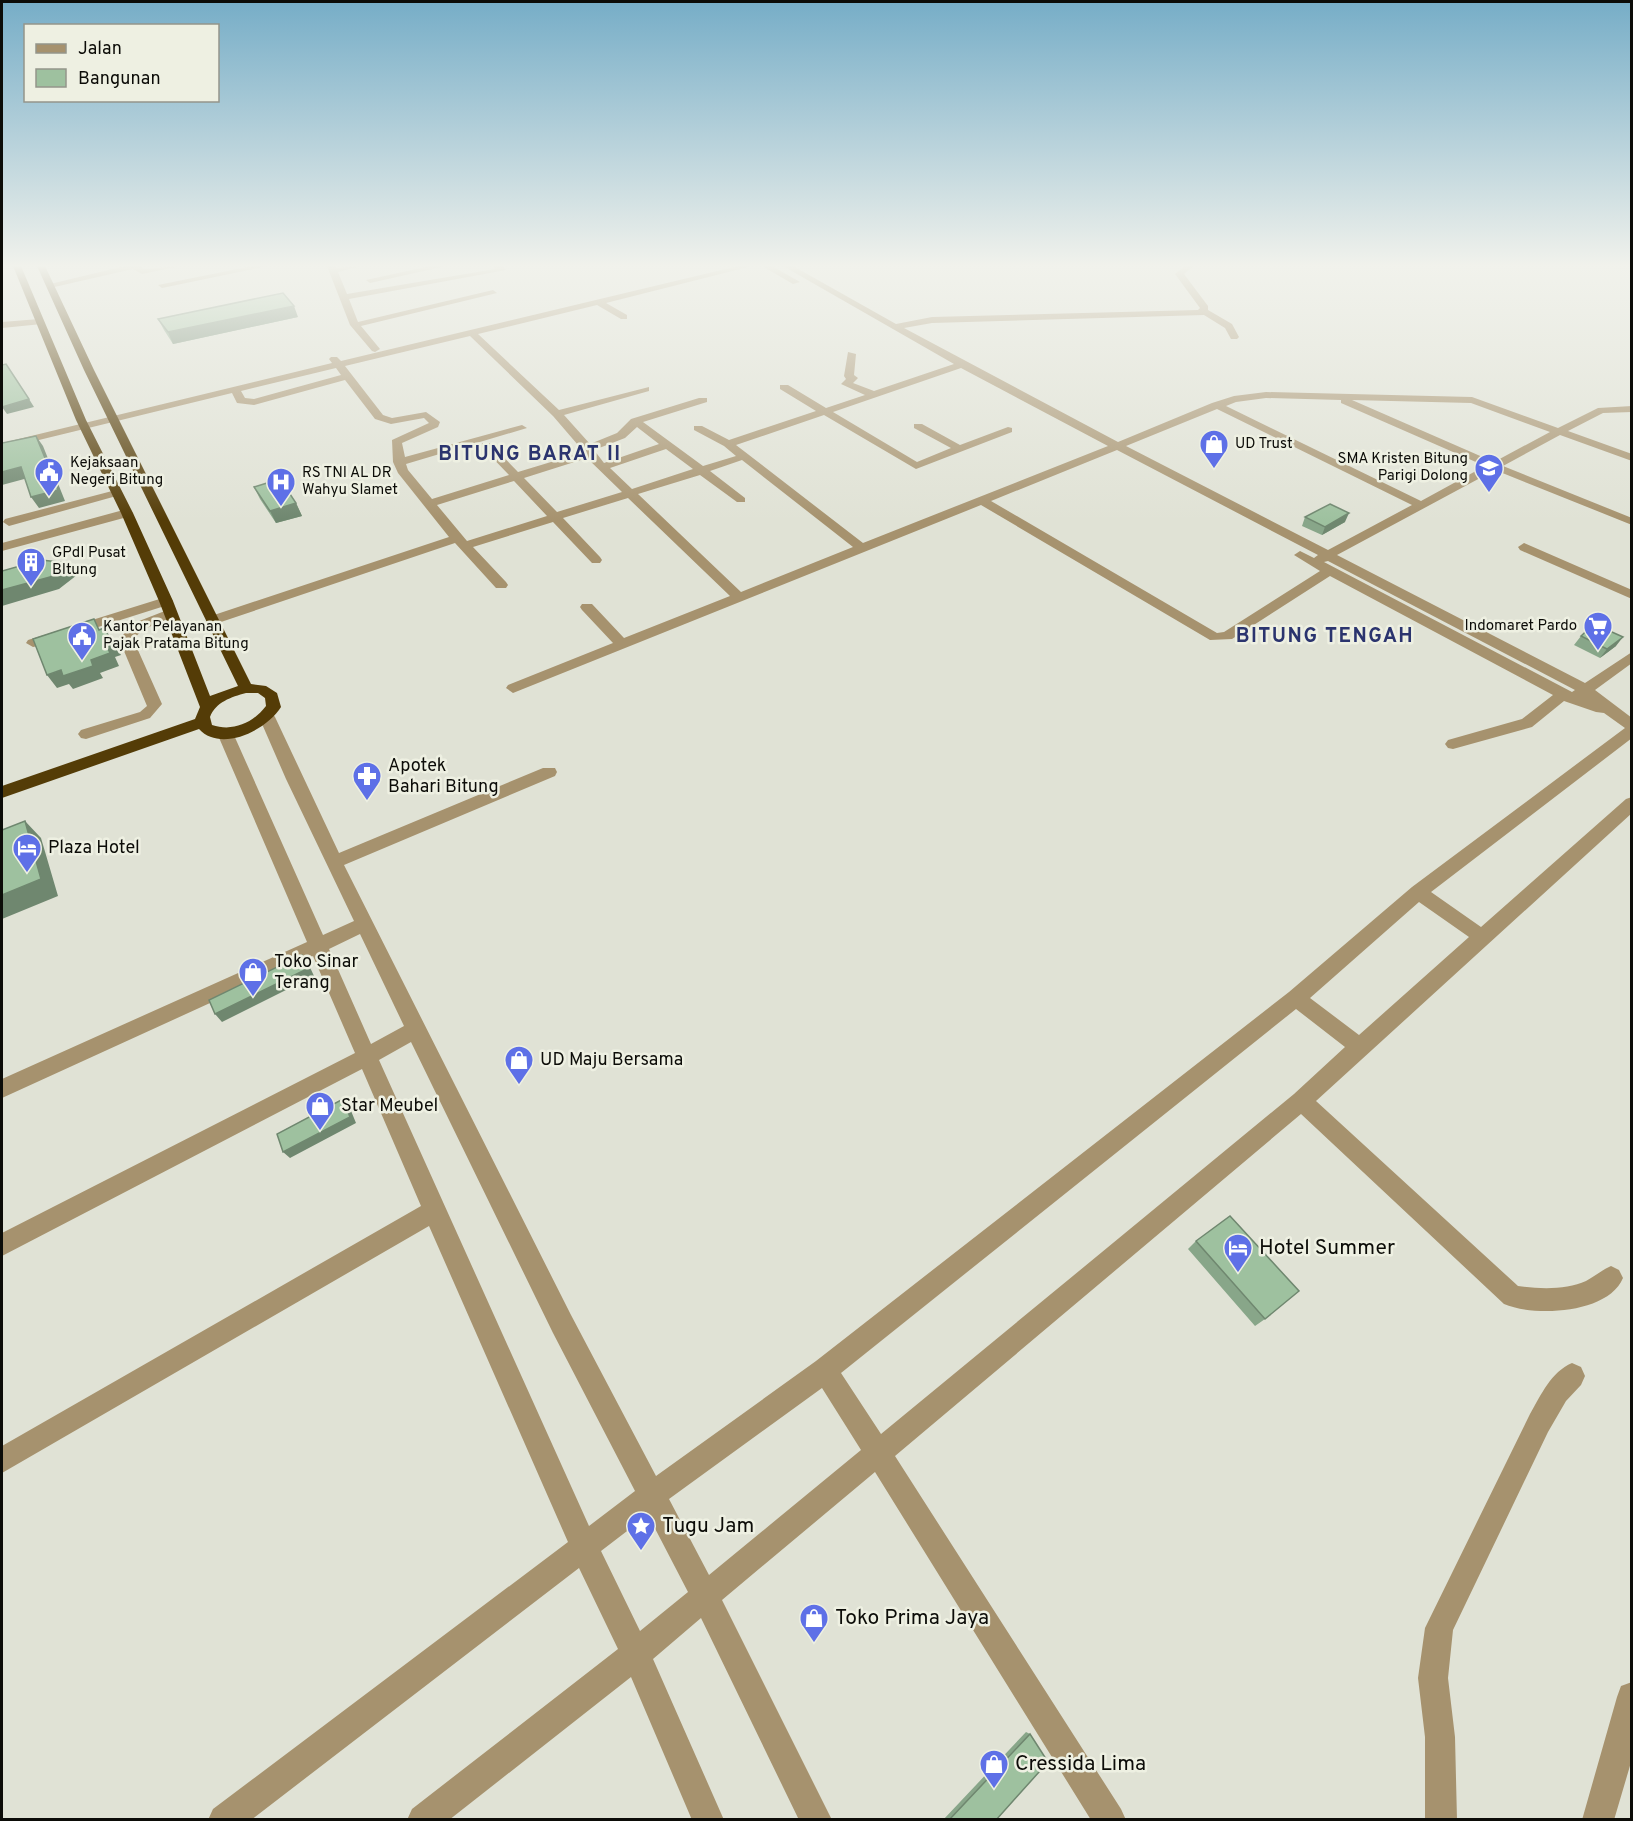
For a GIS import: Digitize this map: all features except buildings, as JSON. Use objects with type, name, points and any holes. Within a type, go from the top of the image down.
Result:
[{"type":"highway","points":[[51,351],[82,424],[127,513],[148,522],[213,620],[246,688]]},
{"type":"highway","points":[[2,792],[204,714],[222,696],[246,688],[261,689],[272,696],[274,706],[267,717],[244,730],[225,733],[214,732],[206,728],[204,714],[168,607],[148,522],[112,417],[81,351]]},
{"type":"street","points":[[112,417],[236,391],[369,351]]},
{"type":"street","points":[[6,442],[388,351]]},
{"type":"street","points":[[491,351],[557,414],[602,467],[739,597]]},
{"type":"street","points":[[927,351],[1111,449],[1315,563],[1568,696],[1612,712]]},
{"type":"street","points":[[933,351],[957,367]]},
{"type":"street","points":[[851,354],[849,376],[853,378],[846,384],[875,394]]},
{"type":"street","points":[[336,362],[379,417],[391,421],[426,415],[435,422],[434,425],[396,442],[402,471],[460,542],[501,585]]},
{"type":"street","points":[[728,444],[957,367]]},
{"type":"street","points":[[236,391],[242,401],[248,403],[346,377]]},
{"type":"street","points":[[784,387],[916,466],[1008,430]]},
{"type":"street","points":[[557,414],[645,389]]},
{"type":"street","points":[[513,688],[1234,399],[1254,395],[1472,400],[1632,458]]},
{"type":"street","points":[[1338,398],[1494,466],[1632,522]]},
{"type":"street","points":[[429,504],[589,451],[622,435],[632,428],[635,421],[703,400]]},
{"type":"street","points":[[1216,405],[1421,505]]},
{"type":"street","points":[[1315,563],[1601,408],[1632,409]]},
{"type":"street","points":[[635,421],[741,500]]},
{"type":"street","points":[[918,426],[960,449]]},
{"type":"street","points":[[698,428],[728,444],[862,548]]},
{"type":"street","points":[[399,462],[522,429]]},
{"type":"street","points":[[486,445],[596,560]]},
{"type":"street","points":[[602,467],[668,445]]},
{"type":"street","points":[[1111,449],[1327,555],[1586,690],[1632,725]]},
{"type":"street","points":[[213,620],[460,542],[554,516],[737,459]]},
{"type":"street","points":[[9,522],[116,493]]},
{"type":"street","points":[[981,500],[1215,637],[1227,636],[1329,570]]},
{"type":"street","points":[[2,548],[127,513]]},
{"type":"street","points":[[1524,547],[1632,595]]},
{"type":"street","points":[[33,643],[168,607]]},
{"type":"street","points":[[87,734],[145,714],[152,709],[155,704],[126,639],[128,633],[168,607]]},
{"type":"street","points":[[587,607],[622,644]]},
{"type":"street","points":[[1454,744],[1527,723],[1568,696],[1586,690],[1632,656]]},
{"type":"street","points":[[267,717],[416,1029],[562,1324],[705,1596],[816,1820]]},
{"type":"street","points":[[224,1820],[652,1495],[825,1370],[1296,998],[1418,892],[1632,730]]},
{"type":"street","points":[[225,733],[584,1548],[636,1654],[708,1820]]},
{"type":"street","points":[[335,862],[549,772]]},
{"type":"street","points":[[423,1820],[636,1654],[875,1452],[1301,1101],[1358,1046],[1632,803]]},
{"type":"street","points":[[1418,892],[1482,937]]},
{"type":"street","points":[[2,1089],[365,924]]},
{"type":"street","points":[[1296,998],[1358,1046]]},
{"type":"street","points":[[2,1245],[416,1029]]},
{"type":"street","points":[[1301,1101],[1512,1296],[1526,1300],[1570,1296],[1591,1291],[1611,1278]]},
{"type":"street","points":[[2,1460],[435,1210]]},
{"type":"street","points":[[825,1370],[1110,1820]]},
{"type":"street","points":[[1441,1820],[1440,1737],[1433,1678],[1439,1628],[1539,1423],[1557,1392],[1572,1376]]},
{"type":"street","points":[[1598,1820],[1632,1697]]},
{"type":"place","name":"UD Trust","points":[[1214,470]]},
{"type":"place","name":"SMA Kristen Bitung Parigi Dolong","points":[[1489,494]]},
{"type":"place","name":"Kejaksaan Negeri Bitung","points":[[49,498]]},
{"type":"place","name":"RS TNI AL DR Wahyu Slamet","points":[[281,508]]},
{"type":"place","name":"GPdI Pusat BItung","points":[[31,588]]},
{"type":"place","name":"Indomaret Pardo","points":[[1598,652]]},
{"type":"place","name":"Kantor Pelayanan Pajak Pratama Bitung","points":[[82,662]]},
{"type":"place","name":"Apotek Bahari Bitung","points":[[367,802]]},
{"type":"place","name":"Plaza Hotel","points":[[27,874]]},
{"type":"place","name":"Toko Sinar Terang","points":[[253,998]]},
{"type":"place","name":"UD Maju Bersama","points":[[519,1086]]},
{"type":"place","name":"Star Meubel","points":[[320,1132]]},
{"type":"place","name":"Hotel Summer","points":[[1238,1274]]},
{"type":"place","name":"Tugu Jam","points":[[641,1552]]},
{"type":"place","name":"Toko Prima Jaya","points":[[814,1644]]},
{"type":"place","name":"Cressida Lima","points":[[994,1790]]},
{"type":"district","name":"BITUNG BARAT II","points":[[530,455]]},
{"type":"district","name":"BITUNG TENGAH","points":[[1325,637]]}]
